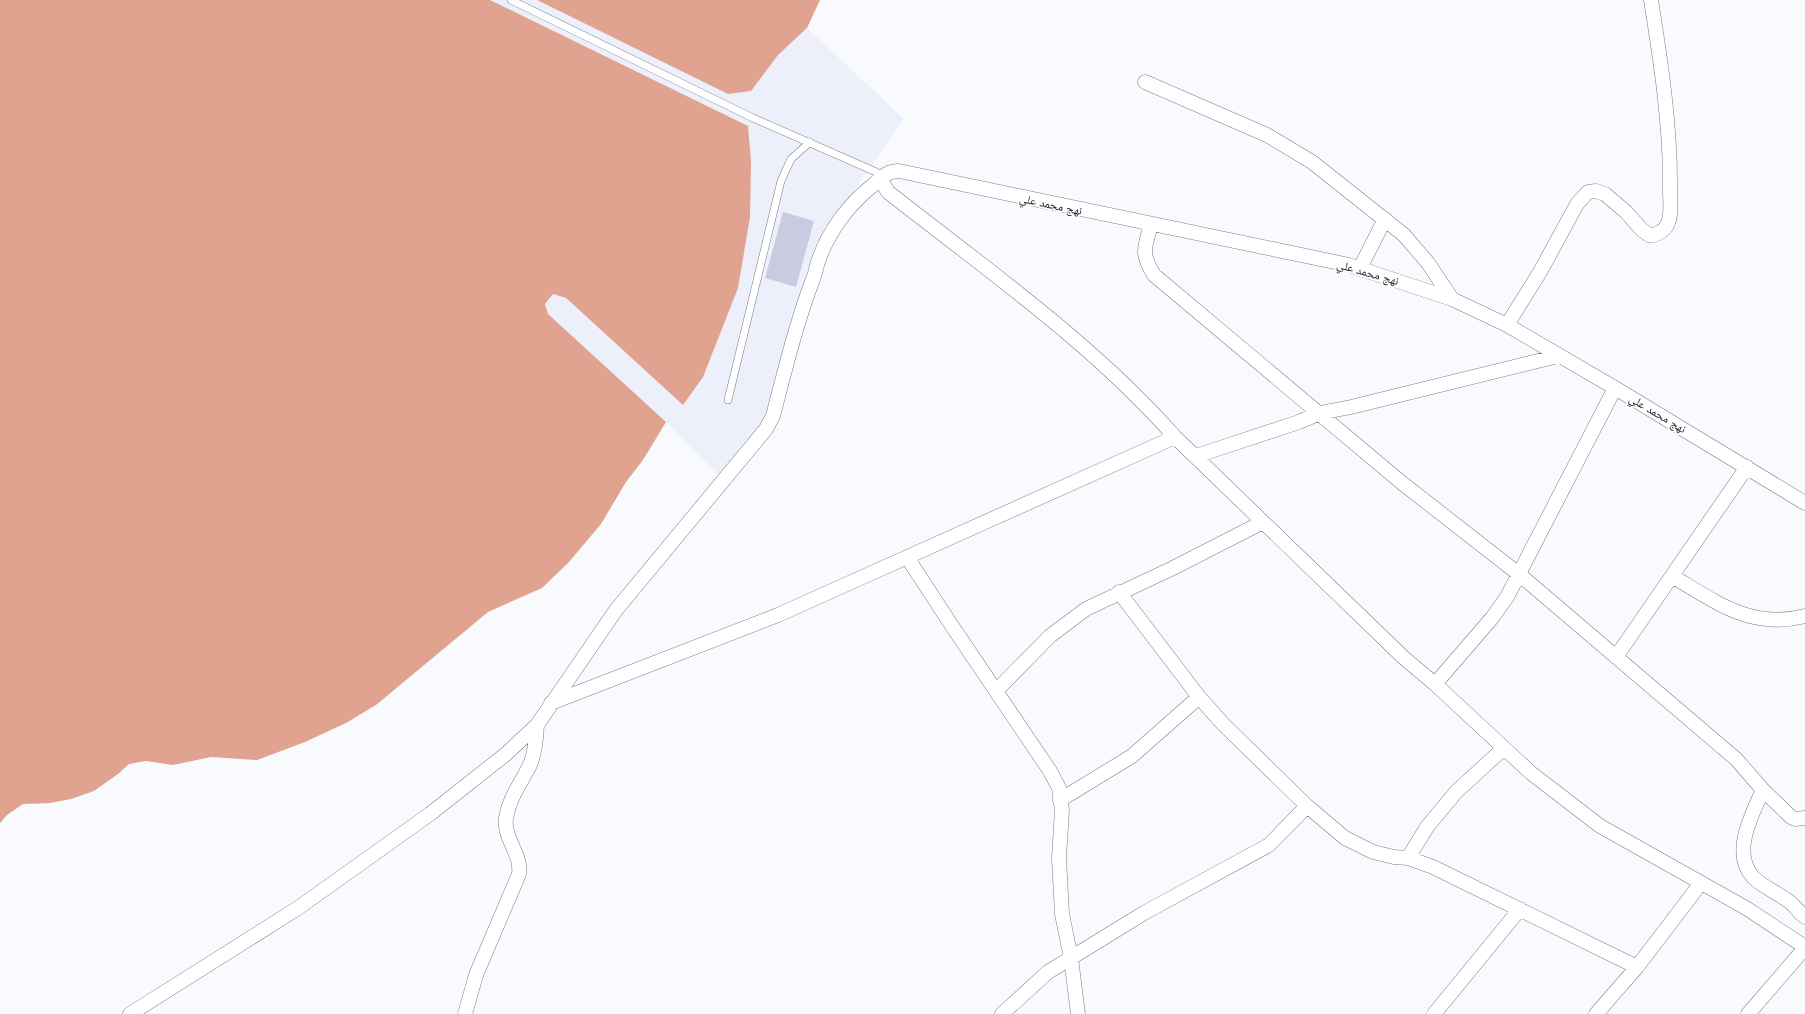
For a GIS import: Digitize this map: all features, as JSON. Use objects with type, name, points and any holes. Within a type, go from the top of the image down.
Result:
[{"type":"street","points":[[1507,326],[1561,236],[1577,204],[1588,192],[1596,191],[1605,194],[1649,235],[1661,231],[1669,222],[1670,171],[1666,107],[1651,0]]},
{"type":"street","points":[[1145,82],[1267,135],[1312,162],[1404,235],[1452,299]]},
{"type":"street","name":"نهج محمد علي","points":[[881,177],[891,171],[899,172],[1360,268],[1452,299],[1507,326],[1615,388],[1805,503]]},
{"type":"street","points":[[130,1014],[298,908],[360,864],[430,814],[477,777],[506,754],[537,724],[616,610],[766,429],[773,416],[802,308],[826,244],[842,217],[860,195],[881,177],[888,192],[1083,347],[1146,404],[1175,437],[1404,658],[1435,684],[1531,773],[1600,826],[1746,908],[1805,947],[1748,1014]]},
{"type":"street","points":[[1360,268],[1385,219]]},
{"type":"street","points":[[1151,225],[1144,247],[1146,261],[1154,275],[1402,483],[1520,574],[1736,759],[1763,790],[1791,817],[1795,819],[1805,818]]},
{"type":"street","points":[[1196,456],[1298,422],[1320,413],[1351,407],[1558,356]]},
{"type":"street","points":[[1435,684],[1492,618],[1520,574],[1615,388]]},
{"type":"street","points":[[551,703],[778,615],[1175,437]]},
{"type":"street","points":[[1616,657],[1747,467]]},
{"type":"street","points":[[996,691],[1050,636],[1086,609],[1119,592],[1173,568],[1264,522]]},
{"type":"street","points":[[908,557],[1050,771],[1058,788],[1060,800],[1061,834],[1059,858],[1062,914],[1071,958],[1078,1014]]},
{"type":"street","points":[[1672,576],[1717,603],[1748,617],[1768,620],[1790,619],[1805,616]]},
{"type":"street","points":[[1119,592],[1199,697],[1223,724],[1307,806],[1345,838],[1373,852],[1394,857],[1408,858],[1432,867],[1637,966]]},
{"type":"street","points":[[1060,800],[1132,756],[1199,697]]},
{"type":"street","points":[[465,1014],[476,975],[519,874],[520,863],[507,832],[506,817],[514,795],[533,756],[537,724]]},
{"type":"street","points":[[1408,858],[1427,827],[1456,792],[1504,748]]},
{"type":"street","points":[[1763,790],[1753,810],[1743,846],[1747,864],[1750,872],[1758,881],[1787,900],[1805,917]]},
{"type":"street","points":[[1002,1014],[1048,972],[1144,913],[1268,845],[1307,806]]},
{"type":"street","points":[[1596,1014],[1637,966],[1701,883]]},
{"type":"street","points":[[1434,1014],[1520,909]]},
{"type":"lane","points":[[511,0],[753,118],[810,142],[881,177]]},
{"type":"lane","points":[[728,400],[781,182],[791,160],[810,142]]},
{"type":"shaded area","points":[[0,0],[490,0],[748,126],[751,161],[750,217],[738,288],[703,377],[683,405],[566,298],[553,294],[545,304],[548,314],[666,422],[643,460],[626,482],[601,524],[569,562],[542,588],[488,612],[376,705],[346,723],[305,742],[257,760],[211,757],[173,765],[146,761],[129,764],[94,791],[71,799],[50,803],[23,804],[7,815],[0,823]]},
{"type":"shaded area","points":[[490,0],[537,0],[729,94],[751,91],[778,55],[807,28],[904,119],[815,246],[769,420],[721,477],[666,422],[548,314],[545,304],[553,294],[565,298],[684,405],[748,126]]},
{"type":"shaded area","points":[[537,0],[820,0],[807,28],[778,55],[751,91],[728,94]]},
{"type":"building","points":[[783,212],[814,221],[796,287],[765,278]]}]
